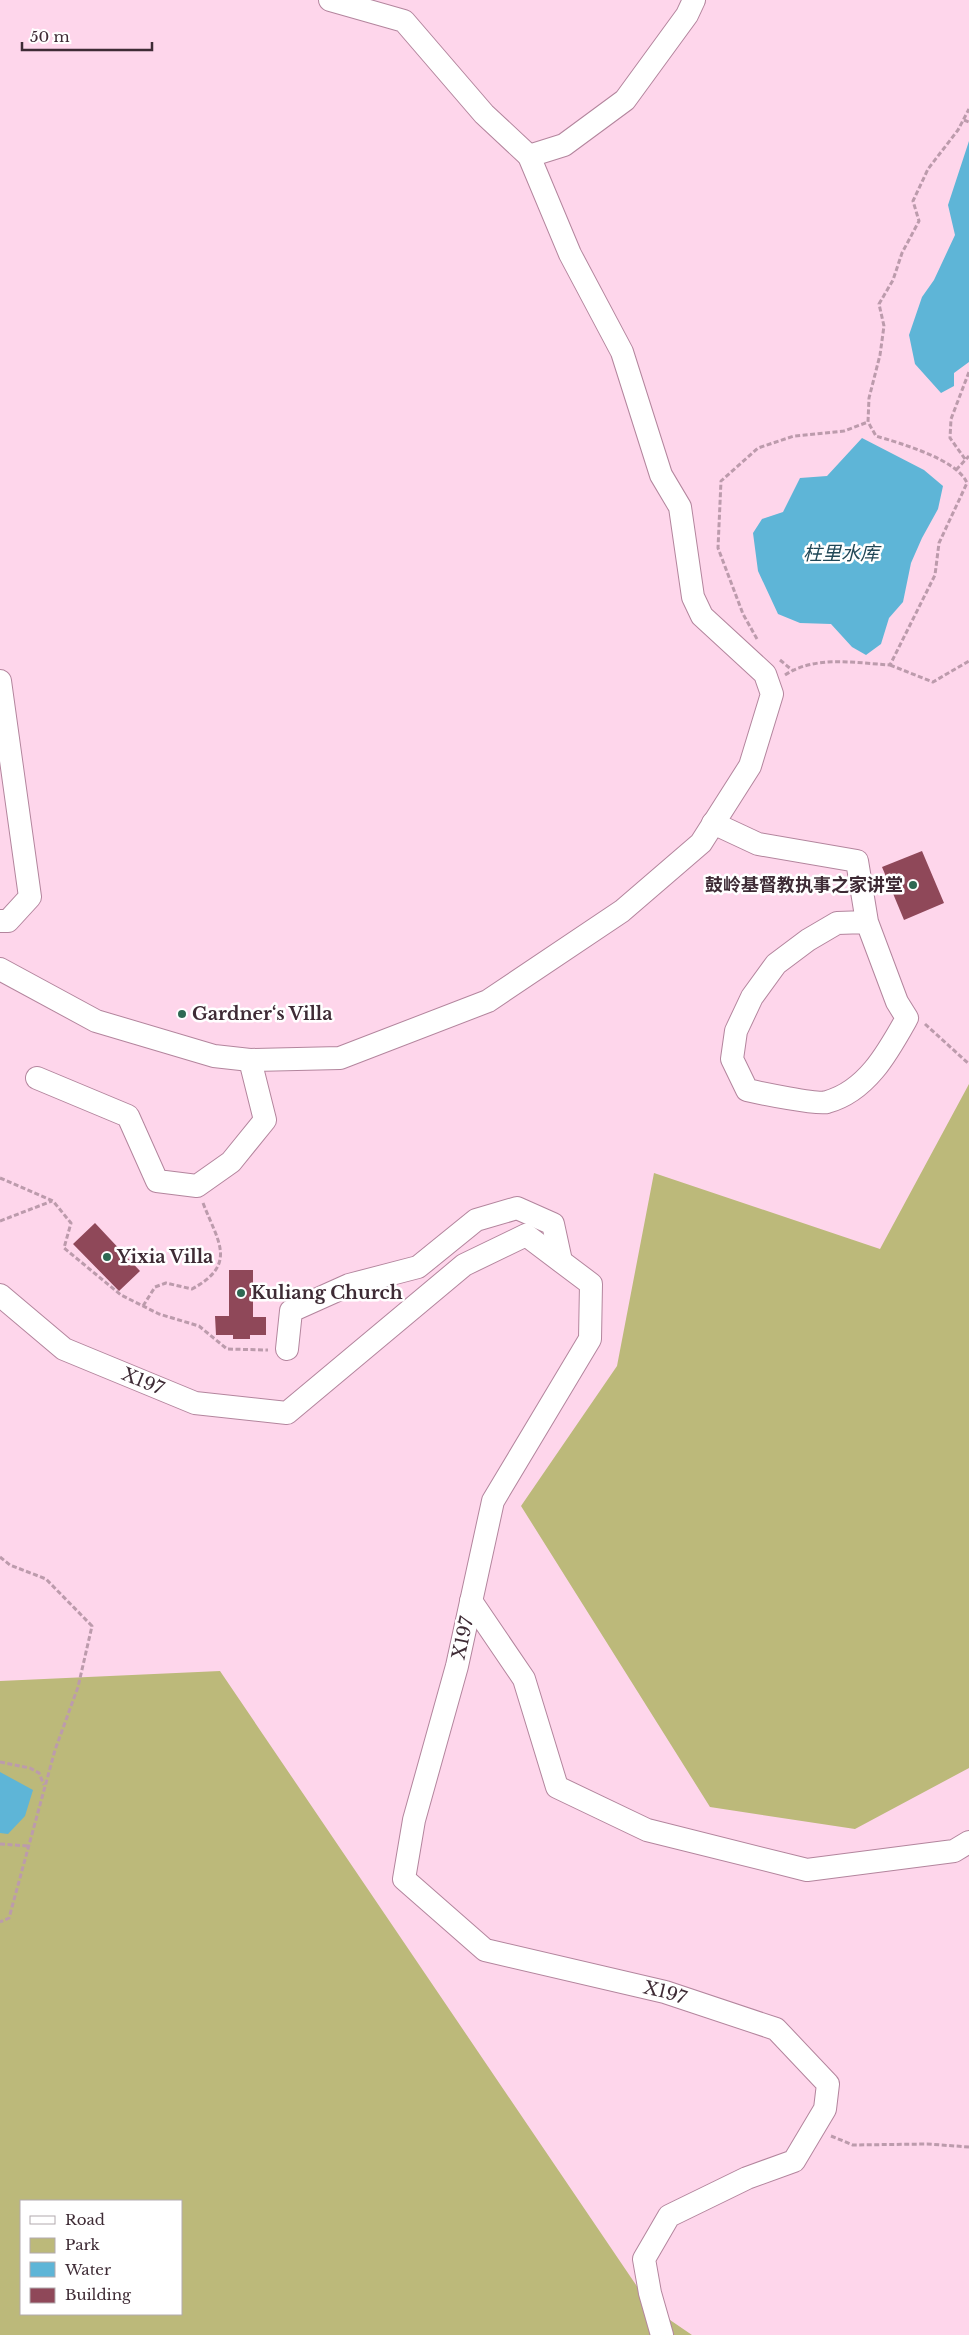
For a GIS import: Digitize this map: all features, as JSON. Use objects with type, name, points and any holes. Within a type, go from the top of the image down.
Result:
[{"type":"street","points":[[0,969],[96,1021],[214,1056],[250,1060],[340,1058],[488,1001],[622,911],[701,843],[750,766],[772,694],[765,674],[702,616],[692,597],[680,507],[661,475],[622,352],[570,254],[529,156],[484,114],[404,21],[330,0]]},
{"type":"street","points":[[529,156],[564,146],[625,100],[687,15],[694,0]]},
{"type":"street","points":[[0,681],[30,897],[8,921],[0,921]]},
{"type":"street","points":[[713,823],[758,844],[857,861],[866,922],[893,992],[907,1018],[886,1056],[860,1086],[826,1103],[747,1090],[732,1059],[736,1031],[752,997],[776,964],[808,940],[837,923],[866,922]]},
{"type":"street","points":[[36,1078],[128,1116],[157,1181],[197,1186],[230,1162],[265,1120],[250,1060]]},
{"type":"street","points":[[286,1349],[291,1310],[349,1284],[418,1267],[476,1220],[517,1208],[553,1224],[561,1261]]},
{"type":"street","name":"X197","points":[[0,1295],[64,1349],[195,1403],[287,1413],[464,1265],[526,1235],[591,1284],[590,1338],[493,1501],[457,1666],[414,1820],[404,1880],[485,1950],[665,1992],[776,2029],[828,2084],[825,2108],[794,2161],[747,2178],[669,2216],[644,2259],[650,2293],[662,2335]]},
{"type":"street","points":[[471,1601],[524,1680],[557,1787],[647,1830],[807,1870],[954,1851],[969,1842]]},
{"type":"path","points":[[890,665],[935,576],[939,543],[967,483],[964,476],[956,470],[913,447],[876,436],[868,422],[869,398],[880,355],[884,326],[879,304],[893,280],[902,253],[919,221],[913,201],[928,168],[958,130],[969,109]]},
{"type":"path","points":[[964,120],[969,122]]},
{"type":"path","points":[[956,470],[967,457],[950,438],[951,419],[969,372]]},
{"type":"path","points":[[758,641],[744,614],[718,548],[721,481],[758,448],[794,436],[844,430],[868,422]]},
{"type":"path","points":[[779,658],[792,670]]},
{"type":"path","points":[[769,686],[792,670],[815,663],[890,665],[933,682],[969,662]]},
{"type":"path","points":[[907,1018],[922,1022],[969,1064]]},
{"type":"path","points":[[0,1178],[52,1201],[71,1223],[64,1248],[121,1295],[159,1314],[199,1326],[227,1349],[286,1349]]},
{"type":"path","points":[[143,1306],[155,1287],[166,1283],[192,1289],[208,1280],[220,1265],[221,1250],[197,1186]]},
{"type":"path","points":[[0,1221],[52,1201]]},
{"type":"path","points":[[0,1557],[10,1565],[46,1579],[92,1626],[78,1687],[44,1786],[9,1918],[0,1922]]},
{"type":"path","points":[[0,1762],[30,1768],[39,1773],[44,1786]]},
{"type":"path","points":[[0,1844],[28,1846]]},
{"type":"path","points":[[815,2128],[853,2145],[927,2144],[969,2146]]},
{"type":"green space","points":[[969,1084],[969,1768],[855,1829],[710,1807],[521,1506],[617,1366],[654,1173],[880,1249]]},
{"type":"green space","points":[[220,1671],[651,2307],[692,2335],[0,2335],[0,1681]]},
{"type":"water","points":[[969,141],[969,362],[954,373],[954,386],[941,393],[915,364],[909,335],[922,297],[934,280],[955,235],[948,205]]},
{"type":"water","name":"柱里水库","points":[[862,438],[924,470],[943,486],[938,509],[911,563],[903,602],[889,618],[881,644],[866,655],[852,647],[831,624],[800,623],[778,614],[758,571],[753,533],[762,519],[783,512],[800,478],[827,476]]},
{"type":"water","points":[[0,1772],[33,1790],[25,1816],[8,1834],[0,1833]]},
{"type":"building","name":"鼓岭基督教执事之家讲堂","points":[[922,851],[944,903],[904,920],[882,867]]},
{"type":"building","name":"Yixia Villa","points":[[95,1223],[140,1271],[119,1291],[73,1244]]},
{"type":"building","name":"Kuliang Church","points":[[229,1270],[253,1270],[253,1317],[266,1317],[266,1335],[250,1335],[250,1339],[233,1339],[233,1335],[216,1335],[215,1316],[229,1316]]},
{"type":"place","name":"鼓岭基督教执事之家讲堂","points":[[913,885]]},
{"type":"place","name":"Gardner‘s Villa","points":[[182,1014]]},
{"type":"place","name":"Yixia Villa","points":[[107,1257]]},
{"type":"place","name":"Kuliang Church","points":[[241,1293]]}]
